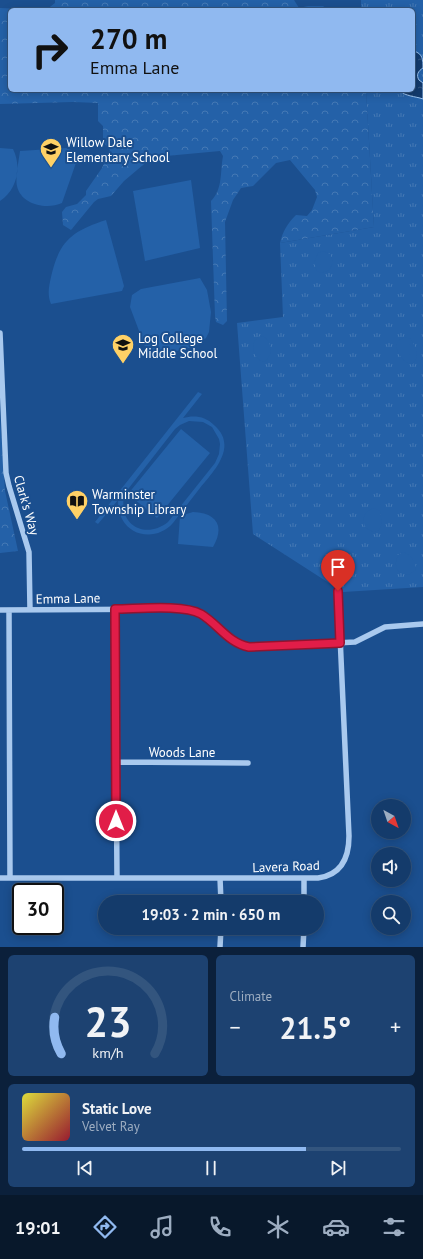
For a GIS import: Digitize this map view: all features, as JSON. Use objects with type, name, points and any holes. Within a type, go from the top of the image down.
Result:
[{"type":"street","name":"Clark's Way","points":[[0,333],[6,473],[8,486],[28,552],[30,610]]},
{"type":"street","name":"Lavera Road","points":[[0,878],[304,878],[323,877],[333,873],[346,858],[349,847],[338,591]]},
{"type":"street","name":"Emma Lane","points":[[0,610],[180,608],[192,610],[208,620],[236,643],[249,647],[355,642],[379,629],[390,626],[423,624]]},
{"type":"street","points":[[115,609],[117,878]]},
{"type":"street","points":[[9,610],[10,878]]},
{"type":"street","name":"Woods Lane","points":[[116,762],[248,763]]},
{"type":"street","points":[[220,878],[220,895]]},
{"type":"street","points":[[304,878],[304,895]]},
{"type":"street","points":[[220,947],[221,935]]},
{"type":"street","points":[[303,947],[304,935]]},
{"type":"green space","points":[[55,0],[294,0],[299,8],[49,8],[55,3]]},
{"type":"green space","points":[[361,0],[423,0],[423,587],[343,592],[253,534],[237,323],[283,317],[280,243],[374,227],[366,92],[415,92],[415,8],[361,8]]},
{"type":"green space","points":[[308,6],[323,6],[326,8],[299,8]]},
{"type":"green space","points":[[0,8],[8,8],[8,92],[366,92],[374,227],[280,243],[284,231],[290,221],[296,215],[307,216],[312,210],[317,197],[315,190],[290,160],[276,163],[253,186],[241,188],[233,200],[225,222],[227,321],[223,325],[216,322],[211,201],[218,191],[219,186],[223,156],[220,151],[155,157],[150,159],[124,181],[111,196],[98,199],[94,202],[71,230],[63,225],[62,212],[66,207],[77,204],[86,195],[86,191],[102,168],[110,150],[103,142],[103,126],[98,121],[98,103],[73,102],[0,104]]},
{"type":"green space","points":[[0,148],[13,149],[16,156],[17,170],[14,184],[6,196],[0,201]]},
{"type":"green space","points":[[66,148],[71,150],[77,160],[62,203],[42,206],[29,202],[19,192],[17,186],[20,151]]},
{"type":"green space","points":[[191,180],[200,248],[145,261],[133,191]]},
{"type":"green space","points":[[106,220],[124,286],[122,291],[51,304],[49,294],[50,280],[58,254],[63,246],[76,233],[84,228]]},
{"type":"green space","points":[[323,251],[330,254],[333,263],[329,270],[321,273],[317,271],[314,263],[318,253]]},
{"type":"green space","points":[[200,278],[207,290],[211,312],[209,332],[206,338],[196,346],[158,356],[147,352],[130,307],[132,295],[141,289]]},
{"type":"green space","points":[[261,336],[268,340],[270,348],[269,356],[264,362],[257,358],[253,345],[254,341]]},
{"type":"green space","points":[[405,337],[411,339],[416,349],[417,358],[413,364],[404,361],[396,347],[398,341]]},
{"type":"green space","points":[[198,392],[202,394],[183,418],[199,417],[211,422],[214,425],[221,433],[224,441],[222,458],[212,474],[173,523],[161,532],[154,534],[139,533],[127,526],[122,519],[118,500],[98,524],[95,522]],"holes":[[[189,421],[203,422],[212,427],[219,439],[219,454],[215,463],[168,522],[150,530],[141,529],[134,526],[128,520],[125,513],[123,504],[125,493],[175,429]]]},
{"type":"green space","points":[[0,414],[5,491],[18,551],[0,553]]},
{"type":"green space","points":[[181,429],[210,453],[157,518],[128,494]]},
{"type":"green space","points":[[374,508],[380,511],[382,524],[379,530],[373,532],[364,525],[364,516],[368,511]]},
{"type":"green space","points":[[193,512],[208,515],[216,522],[218,533],[217,540],[213,547],[178,544],[180,516]]},
{"type":"green space","points":[[403,552],[411,557],[415,564],[416,570],[410,574],[399,572],[396,566],[398,555]]},
{"type":"water","points":[[415,52],[421,55],[422,60],[423,68],[419,72],[418,78],[423,83],[423,99],[402,92],[415,92]]},
{"type":"place","name":"Willow Dale Elementary School","points":[[51,168]]},
{"type":"place","name":"Log College Middle School","points":[[123,364]]},
{"type":"place","name":"Warminster Township Library","points":[[77,520]]},
{"type":"route","points":[[116,821],[115,609],[180,608],[192,610],[201,614],[236,643],[249,647],[340,643],[338,591]]}]
